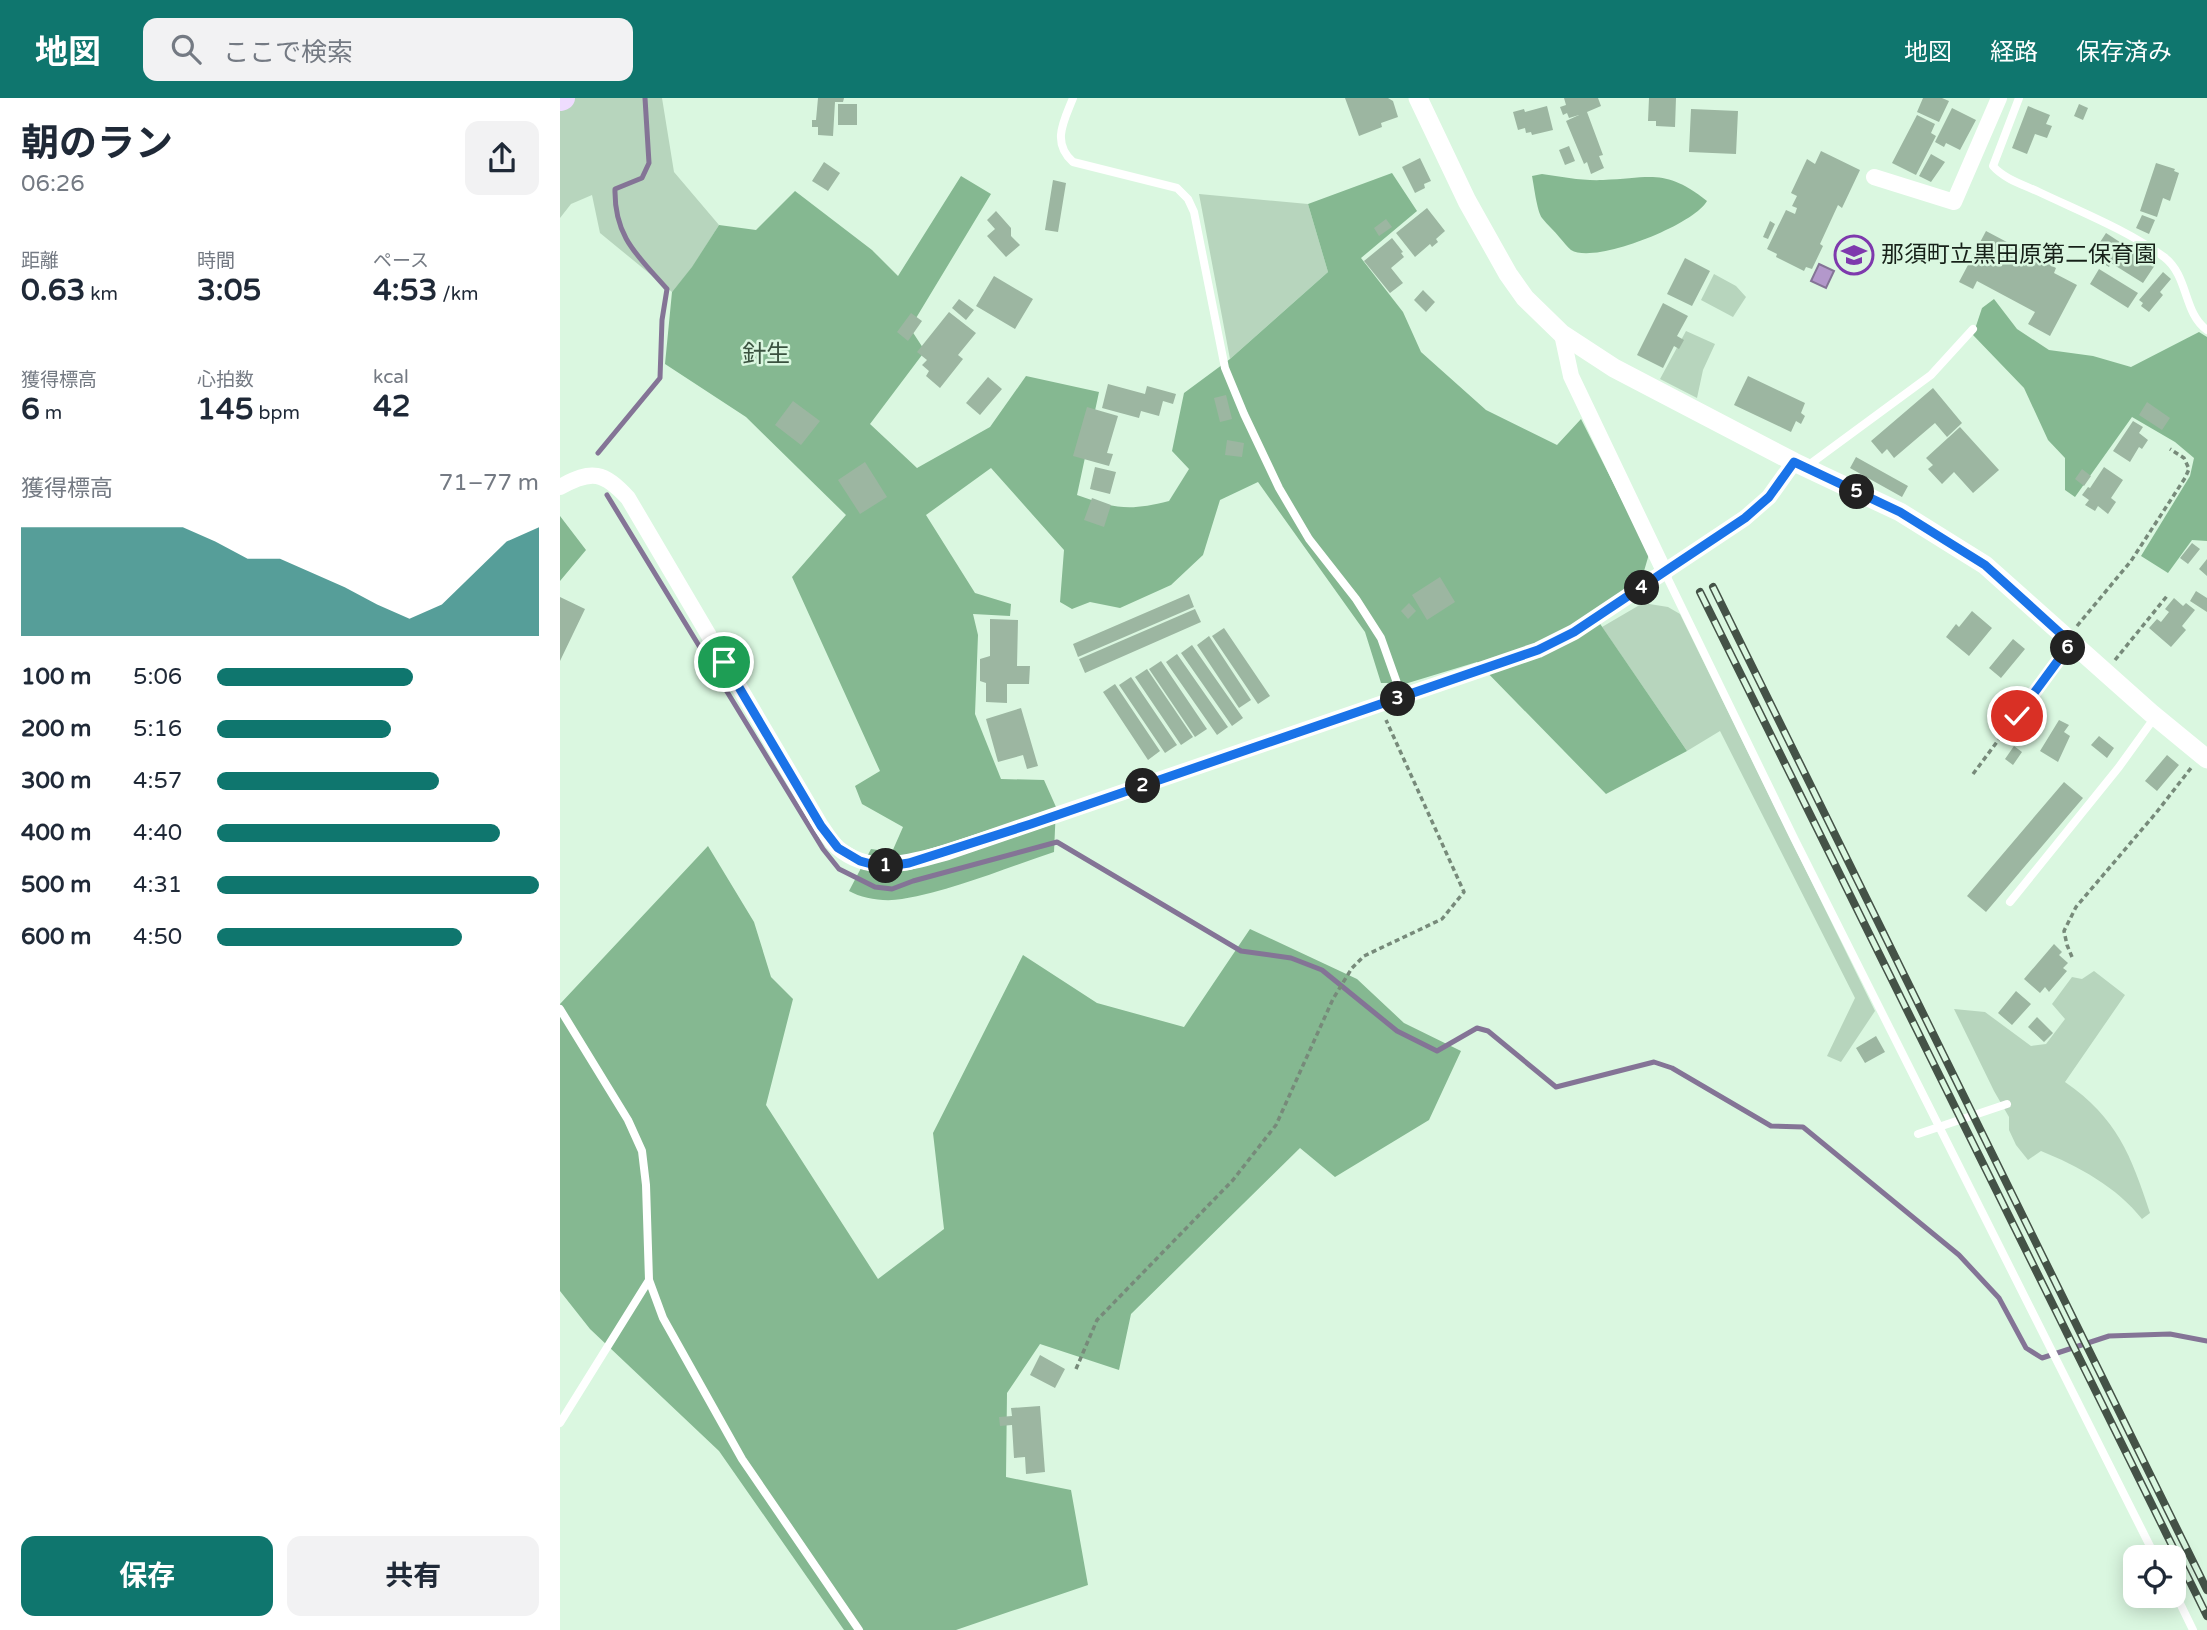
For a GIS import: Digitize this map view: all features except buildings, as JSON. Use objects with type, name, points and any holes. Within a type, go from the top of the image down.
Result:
[{"type":"street","points":[[1418,98],[1467,201],[1508,274],[1525,298],[1563,334],[1614,368],[1900,512],[1985,565],[2155,717],[2204,757]]},
{"type":"street","points":[[1874,177],[1954,202],[1999,98]]},
{"type":"street","points":[[1563,334],[1571,376],[1665,573]]},
{"type":"street","points":[[560,488],[592,475],[611,480],[628,498],[821,826],[838,848],[860,861],[882,867],[948,852],[1402,698],[1550,644],[1574,632],[1745,518],[1800,464]]},
{"type":"lane","points":[[1073,98],[1060,142],[1065,155],[1073,162],[1177,188],[1188,199],[1194,212],[1225,368],[1244,414],[1279,488],[1309,539],[1356,599],[1381,638],[1402,698]]},
{"type":"lane","points":[[2019,98],[1993,166],[1997,171],[2109,226],[2166,259],[2182,280],[2199,324],[2207,330]]},
{"type":"lane","points":[[1800,464],[1931,375],[1973,329]]},
{"type":"lane","points":[[1665,573],[1794,838],[2150,1545]]},
{"type":"lane","points":[[2010,902],[2096,797],[2155,717]]},
{"type":"lane","points":[[560,1009],[628,1120],[642,1151],[646,1185],[649,1280],[663,1318],[742,1460],[859,1630]]},
{"type":"lane","points":[[1918,1134],[2007,1104]]},
{"type":"lane","points":[[560,1423],[649,1280]]},
{"type":"lane","points":[[2182,1608],[2193,1630]]},
{"type":"path","points":[[1973,774],[2069,640],[2131,561],[2185,478],[2189,469],[2187,462],[2170,449]]},
{"type":"path","points":[[2105,673],[2167,596]]},
{"type":"path","points":[[1076,1369],[1097,1320],[1233,1180],[1276,1125],[1333,999],[1352,968],[1364,956],[1442,919],[1464,892],[1379,705]]},
{"type":"path","points":[[2073,957],[2064,931],[2076,907],[2204,757]]},
{"type":"green space","points":[[560,98],[662,98],[674,172],[719,225],[692,268],[672,292],[600,233],[592,195],[571,204],[560,218]]},
{"type":"green space","points":[[1392,173],[1417,211],[1361,258],[1403,312],[1421,352],[1486,410],[1557,445],[1581,419],[1649,554],[1642,578],[1592,612],[1687,751],[1606,794],[1477,662],[1408,683],[1381,683],[1365,632],[1258,482],[1220,500],[1203,555],[1171,585],[1120,608],[1090,602],[1072,609],[1060,602],[1064,550],[991,468],[926,515],[975,593],[1011,604],[1010,616],[973,614],[978,635],[975,714],[1001,779],[1044,780],[1056,807],[1054,852],[960,884],[902,899],[874,899],[849,891],[871,849],[892,852],[903,827],[862,804],[855,786],[880,771],[792,577],[846,515],[746,417],[665,364],[672,292],[719,225],[756,230],[795,191],[872,250],[898,276],[961,176],[991,194],[910,328],[925,351],[870,424],[917,468],[990,427],[1026,376],[1099,392],[1077,495],[1113,506],[1133,507],[1169,501],[1189,469],[1172,451],[1184,393],[1230,359],[1328,272],[1308,204]]},
{"type":"green space","points":[[1542,174],[1595,180],[1658,177],[1680,184],[1707,201],[1684,220],[1644,240],[1601,252],[1583,253],[1571,250],[1540,215],[1532,176]]},
{"type":"green space","points":[[1199,194],[1308,204],[1328,272],[1230,359]]},
{"type":"green space","points":[[1714,274],[1736,286],[1746,297],[1733,317],[1701,300]]},
{"type":"green space","points":[[1994,299],[2017,329],[2049,350],[2093,356],[2131,367],[2199,332],[2207,337],[2207,541],[2192,540],[2168,573],[2141,556],[2190,476],[2194,458],[2175,442],[2132,417],[2075,497],[2065,490],[2065,458],[2048,440],[2024,388],[1973,335],[1982,308]]},
{"type":"green space","points":[[1686,331],[1715,344],[1703,370],[1697,398],[1660,379]]},
{"type":"green space","points":[[560,516],[586,550],[560,581]]},
{"type":"green space","points":[[1643,603],[1668,607],[1680,614],[1875,1011],[1841,1062],[1827,1056],[1855,998],[1720,731],[1687,751],[1602,627]]},
{"type":"green space","points":[[708,846],[754,922],[771,977],[793,999],[766,1105],[878,1279],[944,1229],[933,1133],[1023,955],[1097,1003],[1184,1027],[1250,929],[1357,979],[1404,1023],[1461,1051],[1429,1120],[1335,1177],[1300,1148],[1131,1314],[1119,1370],[1040,1344],[1007,1393],[1006,1477],[1071,1490],[1088,1585],[956,1630],[844,1630],[719,1451],[590,1329],[560,1291],[560,1004]]},
{"type":"green space","points":[[2094,971],[2125,995],[2065,1082],[2098,1110],[2120,1139],[2150,1213],[2142,1219],[2109,1187],[2069,1163],[2041,1151],[2028,1160],[2016,1145],[2009,1130],[2009,1117],[1954,1009],[1985,1012],[2031,1046],[2046,1044],[2065,1019],[2052,1004],[2072,977],[2082,979]]},
{"type":"shaded area","points":[[1819,264],[1834,271],[1826,288],[1811,281]]},
{"type":"waterway","points":[[598,453],[660,378],[662,320],[667,289],[646,266],[623,233],[615,189],[642,178],[649,163],[645,98]]},
{"type":"waterway","points":[[607,495],[823,849],[839,869],[875,887],[892,889],[1057,842],[1241,951],[1291,958],[1322,970],[1397,1031],[1437,1051],[1477,1028],[1488,1031],[1556,1087],[1654,1062],[1672,1068],[1771,1126],[1803,1127],[1959,1255],[1999,1298],[2026,1348],[2042,1358],[2109,1336],[2170,1334],[2207,1341]]},
{"type":"railway","points":[[1713,587],[2207,1590]]},
{"type":"railway","points":[[1700,592],[2207,1616]]},
{"type":"place","name":"那須町立黒田原第二保育園","points":[[1854,255]]},
{"type":"district","name":"針生","points":[[766,354]]},
{"type":"route","points":[[724,662],[821,826],[838,848],[860,861],[882,867],[909,863],[1031,824],[1538,650],[1574,632],[1625,600],[1745,518],[1769,497],[1794,462],[1900,512],[1985,565],[2071,643],[2017,716]]}]
